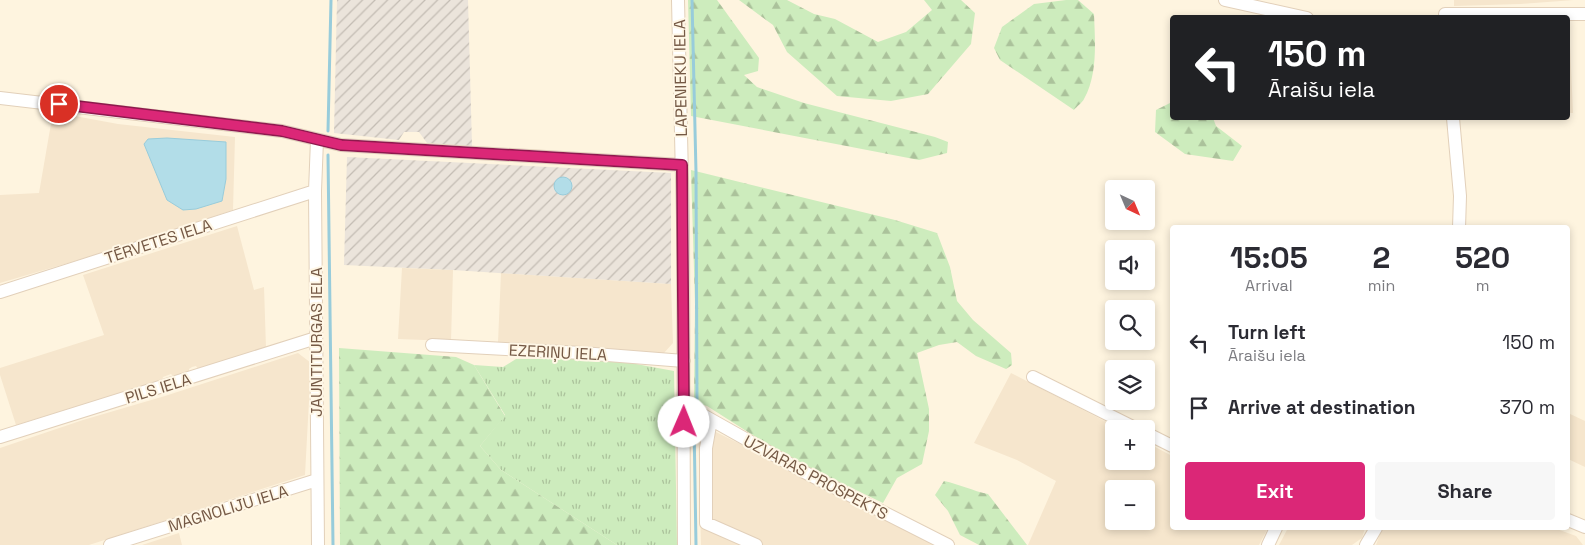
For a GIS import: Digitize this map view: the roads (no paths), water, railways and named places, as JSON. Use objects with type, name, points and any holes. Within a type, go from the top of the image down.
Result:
[{"type":"street","name":"LAPENIEKU IELA","points":[[678,0],[682,165],[684,361],[682,454],[684,545]]},
{"type":"street","points":[[1225,0],[1292,15]]},
{"type":"street","points":[[1444,0],[1445,15]]},
{"type":"street","points":[[1515,15],[1585,14]]},
{"type":"street","points":[[0,98],[282,131],[341,145],[682,165]]},
{"type":"street","points":[[1453,120],[1460,196],[1459,225]]},
{"type":"street","name":"JAUNTITURGAS IELA","points":[[317,140],[315,191],[318,545]]},
{"type":"street","name":"TĒRVETES IELA","points":[[0,292],[315,191]]},
{"type":"street","name":"PILS IELA","points":[[0,437],[316,338]]},
{"type":"street","name":"EZERIŅU IELA","points":[[432,345],[582,352],[684,361]]},
{"type":"street","points":[[1032,377],[1118,420]]},
{"type":"street","name":"UZVARAS PROSPEKTS","points":[[684,408],[694,410],[804,472],[948,545]]},
{"type":"street","points":[[711,420],[706,448],[706,523],[756,545]]},
{"type":"street","points":[[1155,438],[1170,445]]},
{"type":"street","name":"MAGNOLIJU IELA","points":[[110,545],[317,480]]},
{"type":"street","points":[[1570,521],[1585,527]]},
{"type":"street","points":[[1268,545],[1275,530]]},
{"type":"street","points":[[1366,545],[1375,530]]},
{"type":"water","points":[[167,138],[226,142],[226,179],[222,201],[196,209],[183,210],[167,200],[144,144],[148,139]]},
{"type":"water","points":[[563,177],[569,180],[572,186],[569,192],[563,195],[557,192],[554,186],[557,180]]},
{"type":"waterway","points":[[328,131],[331,0]]},
{"type":"waterway","points":[[692,0],[696,172],[697,403]]},
{"type":"waterway","points":[[328,155],[333,545]]},
{"type":"waterway","points":[[694,422],[696,545]]}]
